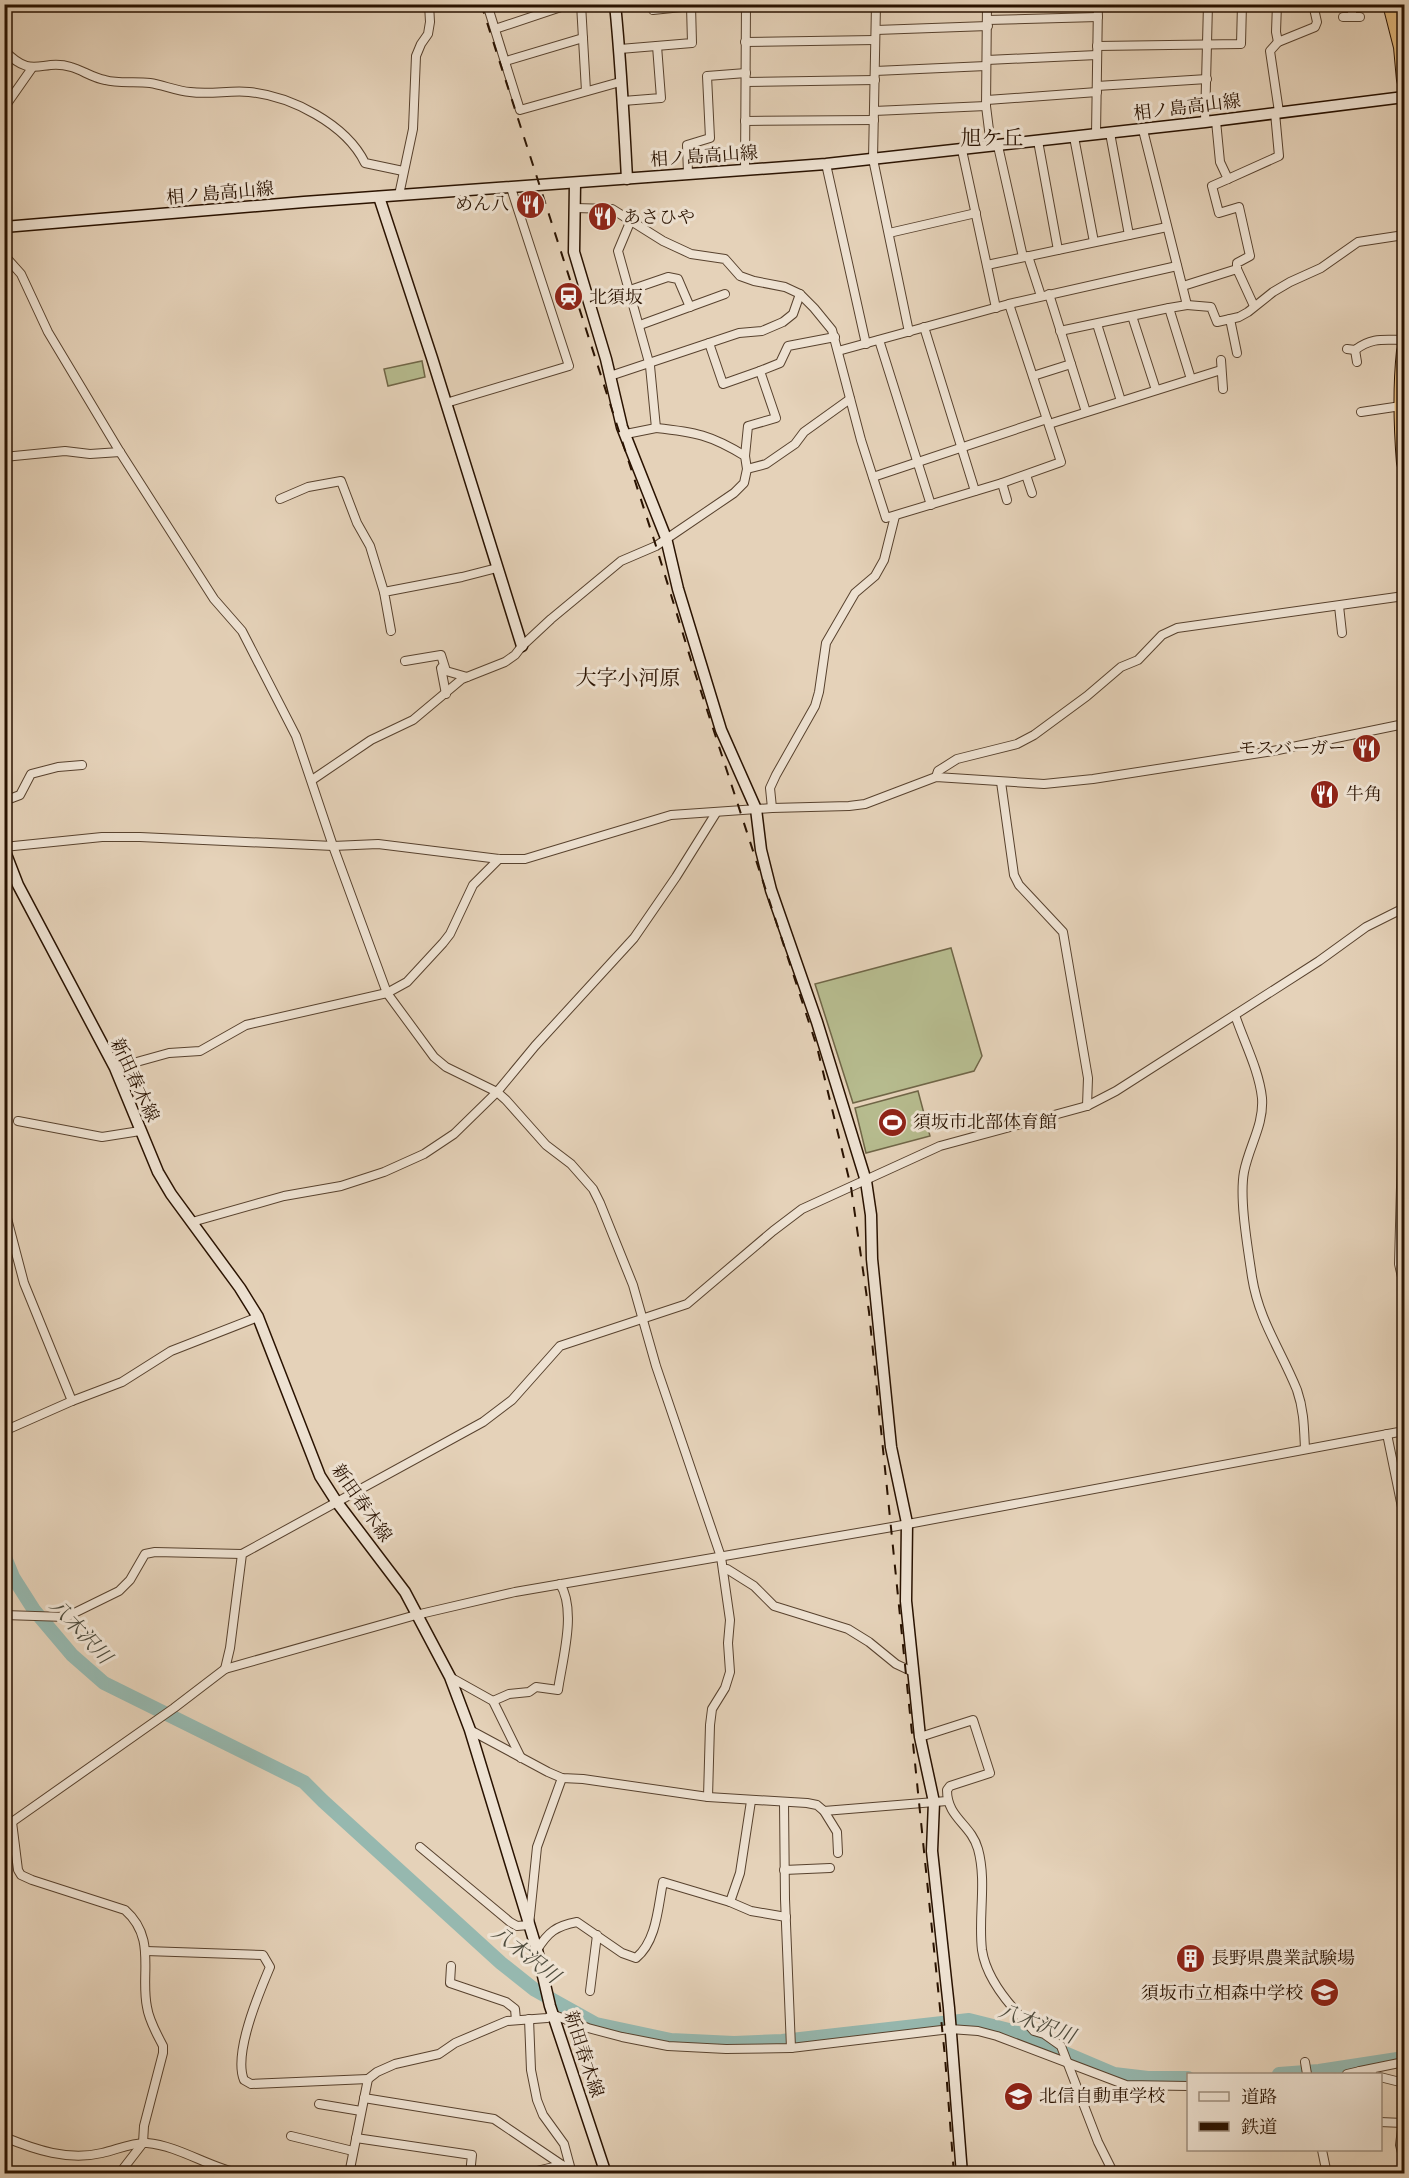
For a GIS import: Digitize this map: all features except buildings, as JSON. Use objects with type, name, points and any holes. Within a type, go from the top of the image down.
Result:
[{"type":"highway","points":[[1390,4],[1401,46],[1404,80]]},
{"type":"highway","points":[[1404,351],[1401,406],[1404,463]]},
{"type":"main road","points":[[615,4],[620,50],[627,179]]},
{"type":"main road","name":"相ノ島高山線","points":[[4,227],[826,164],[1143,130],[1404,97]]},
{"type":"main road","points":[[575,183],[574,252],[626,434],[666,538],[678,589],[721,730],[756,809],[761,850],[771,890],[817,1022],[867,1181],[871,1215],[872,1259],[891,1447],[907,1523],[906,1601],[920,1737],[934,1802],[932,1851],[949,2008],[962,2174]]},
{"type":"main road","points":[[379,197],[522,646]]},
{"type":"main road","name":"新田春木線","points":[[4,848],[18,885],[115,1068],[158,1172],[258,1317],[320,1476],[336,1501],[405,1592],[450,1677],[470,1730],[537,1950],[552,2011],[606,2174]]},
{"type":"street","points":[[399,195],[413,129],[416,56],[428,34],[429,4]]},
{"type":"street","points":[[487,4],[520,110],[620,82]]},
{"type":"street","points":[[495,29],[570,4]]},
{"type":"street","points":[[581,4],[586,91]]},
{"type":"street","points":[[620,50],[692,43],[691,5],[652,10],[652,4]]},
{"type":"street","points":[[745,170],[746,4]]},
{"type":"street","points":[[876,4],[873,159],[909,332]]},
{"type":"street","points":[[987,4],[986,103],[994,146],[1026,257],[1060,331],[1086,412]]},
{"type":"street","points":[[1096,134],[1098,5],[1144,4]]},
{"type":"street","points":[[1208,4],[1207,79],[1211,122],[1220,162],[1228,179]]},
{"type":"street","points":[[1097,46],[1241,44],[1242,4]]},
{"type":"street","points":[[1277,4],[1278,42]]},
{"type":"street","points":[[1254,306],[1237,269],[1237,263],[1250,256],[1239,207],[1219,213],[1209,187],[1279,156],[1270,51],[1278,42],[1315,27],[1317,22],[1313,4]]},
{"type":"street","points":[[1352,4],[1352,17]]},
{"type":"street","points":[[876,30],[1098,17]]},
{"type":"street","points":[[506,61],[583,38]]},
{"type":"street","points":[[745,42],[875,40]]},
{"type":"street","points":[[622,101],[661,98],[657,46]]},
{"type":"street","points":[[4,50],[21,64],[32,68],[69,66],[104,80],[149,83],[190,92],[246,92],[272,95],[312,112],[342,135],[365,163],[403,171]]},
{"type":"street","points":[[688,174],[687,145],[710,138],[706,76],[746,78],[875,76],[987,63],[1097,55]]},
{"type":"street","points":[[4,108],[32,68]]},
{"type":"street","points":[[745,121],[874,116],[1097,89],[1207,79]]},
{"type":"street","points":[[1143,130],[1187,305]]},
{"type":"street","points":[[1110,133],[1130,235]]},
{"type":"street","points":[[1074,136],[1094,242]]},
{"type":"street","points":[[1038,141],[1058,250]]},
{"type":"street","points":[[962,150],[996,308]]},
{"type":"street","points":[[826,164],[866,344]]},
{"type":"street","points":[[446,403],[569,366],[511,188]]},
{"type":"street","points":[[575,208],[612,209],[663,241],[691,254],[725,260],[740,276],[785,287],[800,294],[825,319],[835,337],[850,399],[886,518],[1002,483],[1061,462],[1009,304]]},
{"type":"street","points":[[889,233],[976,213]]},
{"type":"street","points":[[631,220],[618,251],[649,363],[656,428]]},
{"type":"street","points":[[987,265],[1167,227]]},
{"type":"street","points":[[1060,331],[1187,305],[1210,307],[1218,322],[1230,320],[1248,312],[1290,282],[1321,268],[1358,242],[1404,235]]},
{"type":"street","points":[[4,255],[21,274],[48,332],[120,452],[214,599],[242,631],[296,736],[333,846],[387,993],[434,1057],[446,1067],[497,1092],[546,1145],[571,1164],[592,1188],[612,1231],[633,1285],[641,1319],[721,1557],[730,1620],[728,1643],[730,1672],[725,1688],[712,1709],[708,1797]]},
{"type":"street","points":[[838,351],[1009,304],[1177,266]]},
{"type":"street","points":[[1183,286],[1237,269]]},
{"type":"street","points":[[630,290],[668,277],[678,279],[690,306]]},
{"type":"street","points":[[640,325],[725,294]]},
{"type":"street","points":[[610,376],[739,333],[762,331],[783,322],[793,314],[800,294]]},
{"type":"street","points":[[1169,308],[1191,379]]},
{"type":"street","points":[[1132,316],[1156,390]]},
{"type":"street","points":[[1230,320],[1237,353]]},
{"type":"street","points":[[1097,324],[1121,401]]},
{"type":"street","points":[[924,327],[975,491]]},
{"type":"street","points":[[709,343],[723,384],[780,363],[788,346],[835,337]]},
{"type":"street","points":[[879,340],[931,505]]},
{"type":"street","points":[[1357,362],[1351,350],[1366,342],[1404,340]]},
{"type":"street","points":[[1221,360],[1224,389]]},
{"type":"street","points":[[1033,376],[1071,364]]},
{"type":"street","points":[[873,477],[1221,370]]},
{"type":"street","points":[[312,780],[371,740],[413,720],[467,677],[505,662],[621,561],[656,546],[734,493],[744,483],[747,469],[745,456],[748,426],[776,418],[760,371]]},
{"type":"street","points":[[747,469],[766,464],[795,444],[804,432],[850,399]]},
{"type":"street","points":[[1361,412],[1401,406]]},
{"type":"street","points":[[626,434],[656,428],[690,431],[719,440],[745,456]]},
{"type":"street","points":[[4,457],[65,451],[90,454],[120,452]]},
{"type":"street","points":[[1026,475],[1032,492]]},
{"type":"street","points":[[280,499],[308,487],[341,481],[357,523],[370,546],[384,592],[392,630]]},
{"type":"street","points":[[1002,483],[1007,500]]},
{"type":"street","points":[[772,808],[770,788],[815,706],[826,644],[855,593],[875,576],[884,560],[896,516]]},
{"type":"street","points":[[384,592],[497,568]]},
{"type":"street","points":[[936,777],[938,771],[957,759],[1017,744],[1034,735],[1122,667],[1138,660],[1162,635],[1177,628],[1404,596]]},
{"type":"street","points":[[1339,606],[1342,633]]},
{"type":"street","points":[[405,661],[441,655],[446,671],[467,677]]},
{"type":"street","points":[[444,665],[441,668],[446,694]]},
{"type":"street","points":[[4,848],[102,837],[137,837],[333,846],[378,844],[499,859],[525,859],[671,815],[865,804],[936,777],[1044,784],[1093,779],[1273,751],[1404,724]]},
{"type":"street","points":[[4,801],[20,795],[31,774],[58,767],[82,765]]},
{"type":"street","points":[[1001,782],[1014,875],[1019,885],[1063,933],[1088,1078],[1087,1106]]},
{"type":"street","points":[[192,1222],[284,1196],[341,1186],[384,1172],[424,1154],[454,1134],[497,1092],[535,1046],[634,938],[676,878],[716,813]]},
{"type":"street","points":[[115,1068],[169,1053],[200,1051],[246,1025],[387,993],[408,982],[450,934],[473,885],[499,859]]},
{"type":"street","points":[[4,1615],[66,1617],[119,1591],[130,1580],[145,1554],[155,1552],[242,1554],[483,1422],[512,1400],[560,1346],[687,1304],[802,1209],[940,1146],[1087,1106],[1116,1091],[1235,1015],[1319,961],[1366,927],[1404,908]]},
{"type":"street","points":[[1235,1015],[1260,1084],[1262,1099],[1261,1121],[1244,1172],[1242,1191],[1252,1277],[1265,1324],[1298,1392],[1304,1415],[1305,1449]]},
{"type":"street","points":[[18,1121],[102,1137],[140,1131]]},
{"type":"street","points":[[1404,1131],[1399,1264],[1404,1280]]},
{"type":"street","points":[[4,1207],[24,1283],[72,1401]]},
{"type":"street","points":[[4,1431],[122,1382],[171,1351],[258,1317]]},
{"type":"street","points":[[119,2174],[143,2143],[144,2126],[163,2053],[146,2006],[146,1951],[131,1915],[125,1910],[21,1875],[8,1823],[159,1719],[225,1669],[416,1615],[515,1592],[721,1557],[1404,1431]]},
{"type":"street","points":[[1387,1434],[1404,1517]]},
{"type":"street","points":[[225,1669],[230,1648],[242,1554]]},
{"type":"street","points":[[723,1570],[728,1569],[754,1586],[774,1606],[825,1621],[860,1636],[897,1664],[913,1672]]},
{"type":"street","points":[[493,1701],[509,1694],[529,1692],[536,1687],[558,1690],[567,1636],[567,1594],[560,1584]]},
{"type":"street","points":[[450,1677],[493,1701],[521,1758]]},
{"type":"street","points":[[920,1737],[973,1720],[990,1773],[950,1786],[947,1790],[947,1800],[953,1814],[968,1830],[977,1847],[981,1864],[981,1938],[987,1970],[1026,2023],[1034,2031],[1044,2034],[1061,2046],[1098,2142],[1114,2174]]},
{"type":"street","points":[[470,1730],[562,1778],[708,1797],[817,1805],[824,1811],[837,1832],[838,1853]]},
{"type":"street","points":[[420,1847],[510,1922],[517,1926],[529,1925],[537,1848],[562,1778]]},
{"type":"street","points":[[824,1811],[947,1800]]},
{"type":"street","points":[[730,1902],[740,1873],[752,1801]]},
{"type":"street","points":[[784,1803],[784,1870],[791,2046]]},
{"type":"street","points":[[784,1870],[830,1868]]},
{"type":"street","points":[[537,1950],[547,1934],[577,1922],[622,1953],[636,1958],[645,1951],[651,1938],[663,1881],[751,1911],[786,1917]]},
{"type":"street","points":[[1404,1892],[1404,1930]]},
{"type":"street","points":[[590,1991],[597,1935]]},
{"type":"street","points":[[146,1951],[263,1955],[270,1967],[252,2010],[241,2072],[244,2080],[251,2084],[368,2079],[377,2072],[396,2064],[439,2054],[455,2043],[507,2020],[529,2019],[552,2011],[588,2028],[622,2037],[668,2046],[726,2049],[791,2046],[950,2029],[978,2031],[997,2036],[1126,2085],[1187,2086]]},
{"type":"street","points":[[451,1966],[450,1983],[506,2002],[515,2009],[516,2020]]},
{"type":"street","points":[[529,2019],[531,2070],[537,2100],[543,2115],[564,2144],[574,2172]]},
{"type":"street","points":[[1305,2062],[1307,2073]]},
{"type":"street","points":[[1351,2073],[1404,2062]]},
{"type":"street","points":[[1360,2071],[1368,2073]]},
{"type":"street","points":[[1382,2078],[1404,2083]]},
{"type":"street","points":[[351,2173],[353,2151],[368,2079]]},
{"type":"street","points":[[364,2098],[494,2119],[574,2172]]},
{"type":"street","points":[[319,2104],[361,2111]]},
{"type":"street","points":[[1404,2113],[1400,2145],[1404,2160]]},
{"type":"street","points":[[1382,2122],[1403,2123]]},
{"type":"street","points":[[291,2136],[353,2151]]},
{"type":"street","points":[[4,2137],[52,2154],[81,2156],[100,2154],[143,2143],[159,2145],[243,2174]]},
{"type":"street","points":[[356,2138],[472,2155],[470,2174]]},
{"type":"street","points":[[1322,2151],[1327,2174]]},
{"type":"street","points":[[524,2174],[562,2165]]},
{"type":"green space","points":[[422,361],[425,377],[388,386],[384,369]]},
{"type":"green space","points":[[951,948],[982,1056],[974,1071],[853,1103],[815,984]]},
{"type":"green space","name":"須坂市北部体育館","points":[[918,1091],[930,1136],[866,1153],[855,1108]]},
{"type":"waterway","name":"八木沢川","points":[[4,1555],[13,1577],[34,1610],[72,1655],[104,1683],[304,1782],[501,1963],[535,1990],[596,2024],[671,2040],[734,2043],[782,2041],[969,2020],[1013,2031],[1114,2074],[1148,2078],[1187,2078]]},
{"type":"waterway","name":"八木沢川","points":[[1292,2073],[1404,2058]]},
{"type":"railway","points":[[481,4],[817,1047],[851,1187],[869,1312],[945,2057],[954,2174]]},
{"type":"place","name":"めん八","points":[[530,204]]},
{"type":"place","name":"あさひや","points":[[602,217]]},
{"type":"place","name":"北須坂","points":[[568,297]]},
{"type":"place","name":"モスバーガー","points":[[1367,748]]},
{"type":"place","name":"牛角","points":[[1325,794]]},
{"type":"place","name":"須坂市北部体育館","points":[[892,1122]]},
{"type":"place","name":"長野県農業試験場","points":[[1190,1958]]},
{"type":"place","name":"須坂市立相森中学校","points":[[1324,1993]]},
{"type":"place","name":"北信自動車学校","points":[[1018,2096]]},
{"type":"district","name":"旭ケ丘","points":[[992,138]]},
{"type":"district","name":"大字小河原","points":[[628,678]]}]
